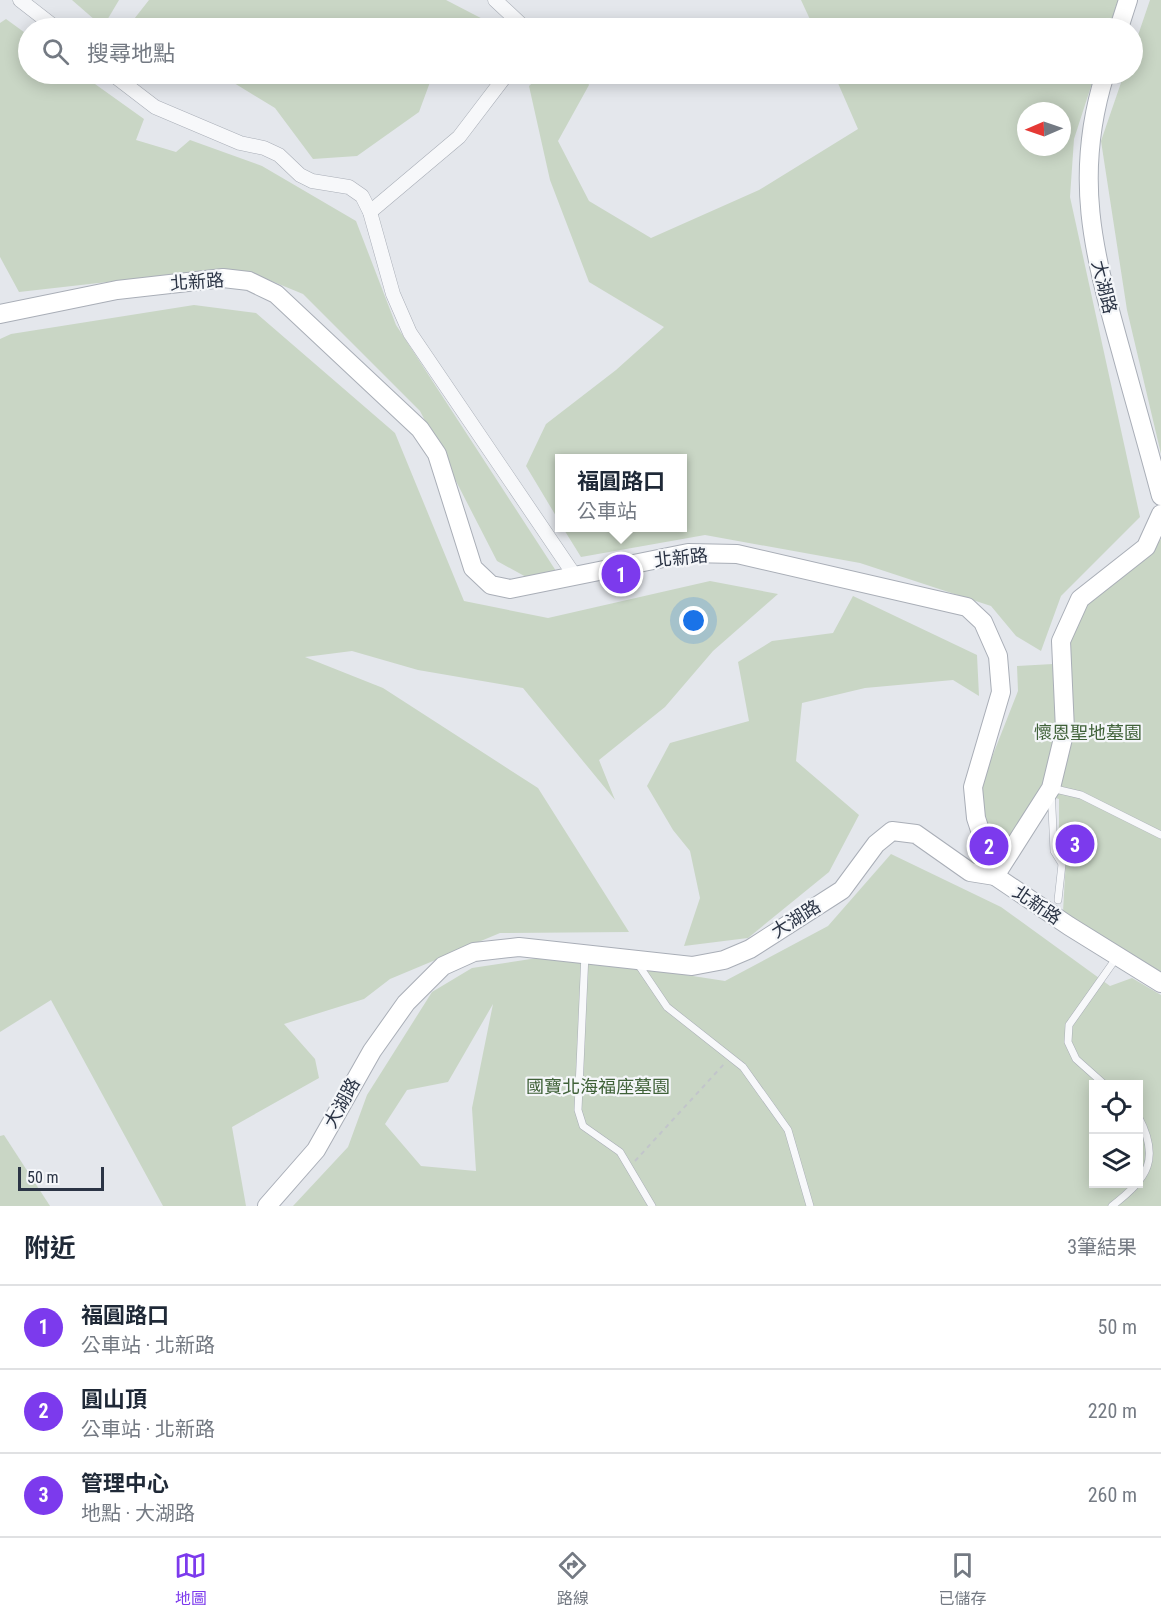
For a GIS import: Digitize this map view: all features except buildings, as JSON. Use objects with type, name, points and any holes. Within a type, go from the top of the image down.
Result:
[{"type":"street","points":[[20,0],[43,18]]},
{"type":"street","points":[[495,0],[514,18]]},
{"type":"street","points":[[1122,18],[1128,0]]},
{"type":"street","points":[[125,84],[155,108],[240,143],[264,148],[279,155],[300,176],[312,181],[349,186],[362,196],[370,212],[393,294],[410,333],[575,576]]},
{"type":"street","points":[[370,212],[459,136],[499,84]]},
{"type":"street","name":"大湖路","points":[[1102,84],[1095,107],[1089,173],[1092,238],[1161,496]]},
{"type":"street","name":"北新路","points":[[0,315],[117,290],[223,278],[249,281],[276,294],[420,429],[437,454],[473,568],[491,585],[510,590],[688,553],[737,554],[967,607],[983,622],[998,656],[1001,692],[973,787],[976,818],[995,876],[1161,983]]},
{"type":"street","points":[[995,876],[1051,788],[1065,730],[1061,641],[1080,600],[1146,547],[1160,520]]},
{"type":"street","name":"大湖路","points":[[267,1206],[316,1150],[372,1051],[406,1003],[443,966],[474,952],[519,947],[692,966],[724,960],[750,949],[842,890],[876,844],[892,831],[916,834],[970,872],[995,876]]},
{"type":"lane","points":[[1058,900],[1062,864],[1054,851],[1051,788],[1081,795],[1161,834]]},
{"type":"lane","points":[[585,954],[578,1110],[583,1126],[620,1152],[652,1206]]},
{"type":"lane","points":[[1100,1080],[1076,1059],[1068,1042],[1069,1025],[1117,956]]},
{"type":"lane","points":[[635,960],[667,1007],[743,1067],[788,1130],[810,1206]]},
{"type":"lane","points":[[1143,1121],[1156,1136]]},
{"type":"lane","points":[[1112,1206],[1149,1177],[1155,1169]]},
{"type":"path","points":[[629,1167],[730,1058]]},
{"type":"green space","points":[[72,0],[119,0],[108,18],[93,18]]},
{"type":"green space","points":[[149,0],[446,0],[481,18],[135,18]]},
{"type":"green space","points":[[801,0],[1118,0],[1112,18],[809,18]]},
{"type":"green space","points":[[1150,0],[1161,0],[1161,454],[1127,310],[1101,141],[1121,84],[1143,84],[1143,21]]},
{"type":"green space","points":[[6,19],[18,28],[18,84],[95,84],[144,119],[136,140],[176,152],[190,140],[262,166],[356,221],[396,325],[558,574],[528,578],[497,561],[420,411],[303,294],[269,280],[196,272],[19,292],[0,257],[0,23]]},
{"type":"green space","points":[[236,84],[429,84],[419,112],[357,156],[313,159],[275,108]]},
{"type":"green space","points":[[531,84],[589,84],[558,141],[589,201],[651,238],[759,190],[858,129],[838,84],[1092,84],[1074,139],[1070,197],[1140,517],[1061,596],[1041,651],[1016,636],[991,606],[860,563],[705,535],[581,557],[565,532],[687,532],[687,454],[555,454],[555,514],[526,466],[546,424],[616,370],[664,327],[589,282],[550,180],[529,86]]},
{"type":"green space","points":[[194,305],[256,313],[395,433],[464,601],[548,618],[710,581],[778,594],[713,651],[665,707],[599,760],[615,800],[523,688],[418,670],[352,651],[305,657],[383,688],[538,788],[629,932],[500,933],[390,979],[364,999],[284,1024],[315,1059],[319,1078],[232,1127],[246,1206],[163,1206],[51,1000],[0,1032],[0,339],[11,334]]},
{"type":"green space","name":"懷恩聖地墓園","points":[[1161,539],[1161,976],[1063,912],[1066,858],[1059,851],[1059,799],[1040,793],[1009,836],[991,847],[979,809],[981,785],[1018,691],[1017,666],[1071,663],[1071,634],[1084,608],[1106,585],[1155,547]]},
{"type":"green space","points":[[853,596],[977,655],[979,696],[953,680],[865,688],[802,703],[796,761],[859,815],[829,872],[748,938],[684,946],[700,898],[690,851],[673,830],[647,786],[670,743],[749,721],[738,662],[772,641],[833,633]]},
{"type":"green space","name":"國寶北海福座墓園","points":[[891,854],[1001,907],[1110,986],[1132,978],[1161,995],[1161,1206],[293,1206],[348,1147],[367,1095],[432,992],[472,968],[557,955],[725,981],[828,926]],"holes":[[[493,1004],[472,1108],[476,1171],[421,1166],[385,1124],[407,1090],[448,1082]]]},
{"type":"green space","points":[[4,1135],[50,1206],[0,1206],[0,1136]]},
{"type":"place","name":"福圓路口","points":[[621,574]]},
{"type":"place","name":"管理中心","points":[[1075,844]]},
{"type":"place","name":"圓山頂","points":[[989,846]]}]
